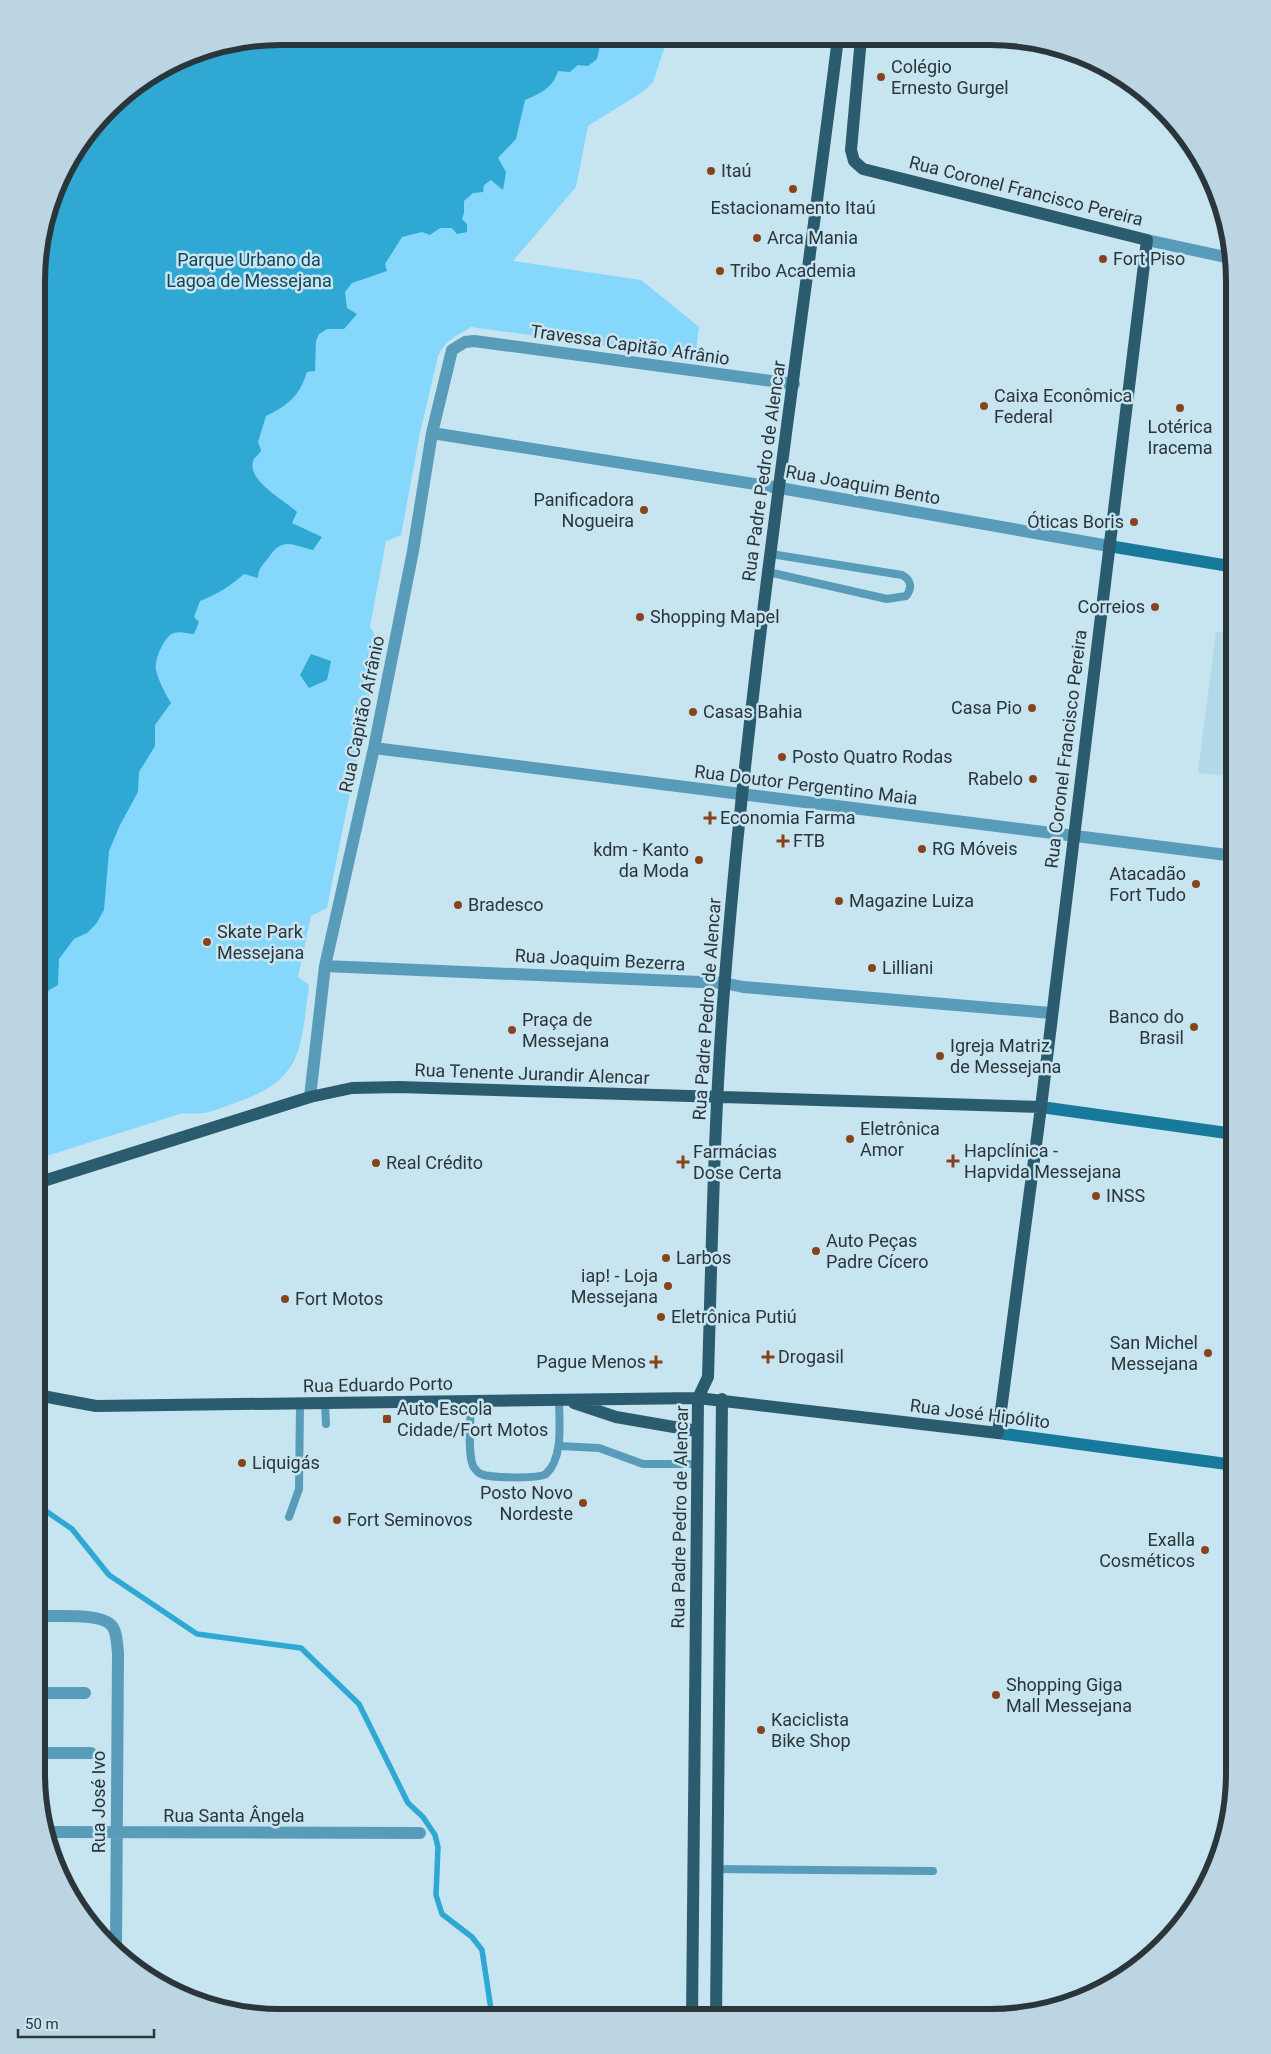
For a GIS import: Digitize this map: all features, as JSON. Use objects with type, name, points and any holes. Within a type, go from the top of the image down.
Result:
[{"type":"main road","name":"Rua Padre Pedro de Alencar","points":[[692,2009],[698,1398],[708,1377],[716,1098],[724,983],[742,794],[768,572],[837,45]]},
{"type":"main road","name":"Rua Coronel Francisco Pereira","points":[[860,45],[851,150],[854,162],[863,168],[1147,240],[1041,1107],[998,1433]]},
{"type":"main road","points":[[1109,546],[1226,566]]},
{"type":"main road","name":"Rua Tenente Jurandir Alencar","points":[[45,1180],[310,1097],[352,1088],[398,1087],[1041,1107]]},
{"type":"main road","points":[[1041,1107],[1226,1133]]},
{"type":"main road","name":"Rua Eduardo Porto","points":[[45,1396],[96,1406],[325,1405],[698,1398],[722,1400]]},
{"type":"main road","points":[[562,1400],[616,1417],[697,1431]]},
{"type":"main road","points":[[716,2009],[722,1400]]},
{"type":"main road","name":"Rua José Hipólito","points":[[722,1400],[998,1433],[1226,1464]]},
{"type":"main road","points":[[697,1559],[720,1561]]},
{"type":"street","points":[[1147,240],[1224,257]]},
{"type":"street","name":"Travessa Capitão Afrânio","points":[[461,344],[474,341],[794,384]]},
{"type":"street","name":"Rua Capitão Afrânio","points":[[310,1097],[325,966],[374,748],[413,551],[432,433],[449,357],[452,350],[461,344]]},
{"type":"street","name":"Rua Joaquim Bento","points":[[432,433],[780,488],[1109,546]]},
{"type":"street","name":"Rua Doutor Pergentino Maia","points":[[374,748],[1226,855]]},
{"type":"street","name":"Rua Joaquim Bezerra","points":[[325,966],[724,983],[743,987],[1051,1013]]},
{"type":"street","name":"Rua José Ivo","points":[[45,1616],[100,1619],[112,1626],[118,1653],[116,1942]]},
{"type":"street","points":[[45,1693],[85,1693]]},
{"type":"street","points":[[45,1753],[91,1753]]},
{"type":"street","name":"Rua Santa Ângela","points":[[53,1832],[420,1834]]},
{"type":"lane","points":[[768,572],[887,599],[906,596],[910,592],[910,583],[902,575],[771,554]]},
{"type":"lane","points":[[471,1401],[471,1458],[474,1468],[481,1474],[538,1477],[545,1474],[560,1446],[562,1400]]},
{"type":"lane","points":[[289,1517],[298,1489],[300,1405]]},
{"type":"lane","points":[[325,1405],[326,1424]]},
{"type":"lane","points":[[560,1446],[599,1448],[643,1464],[697,1464]]},
{"type":"lane","points":[[717,1869],[933,1871]]},
{"type":"shaded area","points":[[281,45],[600,45],[597,59],[588,66],[578,65],[570,72],[558,71],[550,86],[525,100],[516,139],[498,158],[506,172],[503,190],[491,180],[484,185],[483,192],[473,193],[464,201],[462,219],[467,224],[467,232],[457,234],[452,228],[440,228],[430,235],[422,232],[402,237],[385,264],[387,271],[352,283],[345,292],[347,308],[357,314],[344,329],[327,329],[319,334],[316,341],[315,371],[307,372],[300,388],[287,404],[266,416],[258,442],[261,450],[254,459],[255,475],[260,482],[297,512],[292,523],[322,537],[313,550],[288,544],[279,547],[261,567],[258,578],[244,574],[224,589],[200,601],[194,617],[199,622],[194,634],[174,633],[163,643],[157,660],[156,670],[162,687],[171,703],[155,725],[155,746],[139,772],[138,792],[120,825],[109,851],[104,910],[96,924],[87,933],[74,939],[59,959],[58,985],[49,990],[45,998],[45,281],[47,250],[53,220],[63,191],[77,163],[104,125],[137,94],[177,69],[220,53],[250,47]]},
{"type":"shaded area","points":[[1216,632],[1226,633],[1226,776],[1199,773]]},
{"type":"shaded area","points":[[311,654],[331,661],[327,680],[309,688],[300,675]]},
{"type":"green space","name":"Parque Urbano da Lagoa de Messejana","points":[[281,45],[665,45],[653,82],[644,91],[588,126],[576,187],[513,261],[641,280],[699,327],[695,358],[471,327],[444,346],[438,356],[420,433],[401,535],[386,541],[370,627],[379,641],[378,652],[327,908],[311,916],[298,977],[309,985],[300,1044],[295,1059],[287,1072],[275,1083],[258,1094],[215,1110],[203,1113],[183,1113],[45,1156],[45,281],[47,250],[53,220],[69,177],[94,137],[114,114],[137,94],[177,69],[220,53],[250,47]]},
{"type":"waterway","points":[[45,1510],[72,1529],[109,1575],[197,1634],[301,1648],[359,1704],[408,1803],[423,1817],[435,1835],[438,1847],[436,1895],[442,1914],[472,1937],[482,1950],[491,2009]]},
{"type":"place","name":"Colégio Ernesto Gurgel","points":[[881,77]]},
{"type":"place","name":"Itaú","points":[[711,171]]},
{"type":"place","name":"Estacionamento Itaú","points":[[793,189]]},
{"type":"place","name":"Arca Mania","points":[[757,238]]},
{"type":"place","name":"Fort Piso","points":[[1103,259]]},
{"type":"place","name":"Tribo Academia","points":[[720,271]]},
{"type":"place","name":"Caixa Econômica Federal","points":[[984,406]]},
{"type":"place","name":"Lotérica Iracema","points":[[1180,408]]},
{"type":"place","name":"Panificadora Nogueira","points":[[644,510]]},
{"type":"place","name":"Óticas Boris","points":[[1134,522]]},
{"type":"place","name":"Correios","points":[[1155,607]]},
{"type":"place","name":"Shopping Mapel","points":[[640,617]]},
{"type":"place","name":"Casa Pio","points":[[1032,708]]},
{"type":"place","name":"Casas Bahia","points":[[693,712]]},
{"type":"place","name":"Posto Quatro Rodas","points":[[782,757]]},
{"type":"place","name":"Rabelo","points":[[1033,779]]},
{"type":"place","name":"Economia Farma","points":[[710,818]]},
{"type":"place","name":"FTB","points":[[783,841]]},
{"type":"place","name":"RG Móveis","points":[[922,849]]},
{"type":"place","name":"kdm - Kanto da Moda","points":[[699,860]]},
{"type":"place","name":"Atacadão Fort Tudo","points":[[1196,884]]},
{"type":"place","name":"Magazine Luiza","points":[[839,901]]},
{"type":"place","name":"Bradesco","points":[[458,905]]},
{"type":"place","name":"Skate Park Messejana","points":[[207,942]]},
{"type":"place","name":"Lilliani","points":[[872,968]]},
{"type":"place","name":"Banco do Brasil","points":[[1194,1027]]},
{"type":"place","name":"Praça de Messejana","points":[[512,1030]]},
{"type":"place","name":"Igreja Matriz de Messejana","points":[[940,1056]]},
{"type":"place","name":"Eletrônica Amor","points":[[850,1139]]},
{"type":"place","name":"Hapclínica - Hapvida Messejana","points":[[953,1161]]},
{"type":"place","name":"Farmácias Dose Certa","points":[[683,1162]]},
{"type":"place","name":"Real Crédito","points":[[376,1163]]},
{"type":"place","name":"INSS","points":[[1096,1196]]},
{"type":"place","name":"Auto Peças Padre Cícero","points":[[816,1251]]},
{"type":"place","name":"Larbos","points":[[666,1258]]},
{"type":"place","name":"iap! - Loja Messejana","points":[[668,1286]]},
{"type":"place","name":"Fort Motos","points":[[285,1299]]},
{"type":"place","name":"Eletrônica Putiú","points":[[661,1317]]},
{"type":"place","name":"San Michel Messejana","points":[[1208,1353]]},
{"type":"place","name":"Drogasil","points":[[768,1357]]},
{"type":"place","name":"Pague Menos","points":[[656,1362]]},
{"type":"place","name":"Auto Escola Cidade/Fort Motos","points":[[387,1419]]},
{"type":"place","name":"Liquigás","points":[[242,1463]]},
{"type":"place","name":"Posto Novo Nordeste","points":[[583,1503]]},
{"type":"place","name":"Fort Seminovos","points":[[337,1520]]},
{"type":"place","name":"Exalla Cosméticos","points":[[1205,1550]]},
{"type":"place","name":"Shopping Giga Mall Messejana","points":[[996,1695]]},
{"type":"place","name":"Kaciclista Bike Shop","points":[[761,1730]]}]
